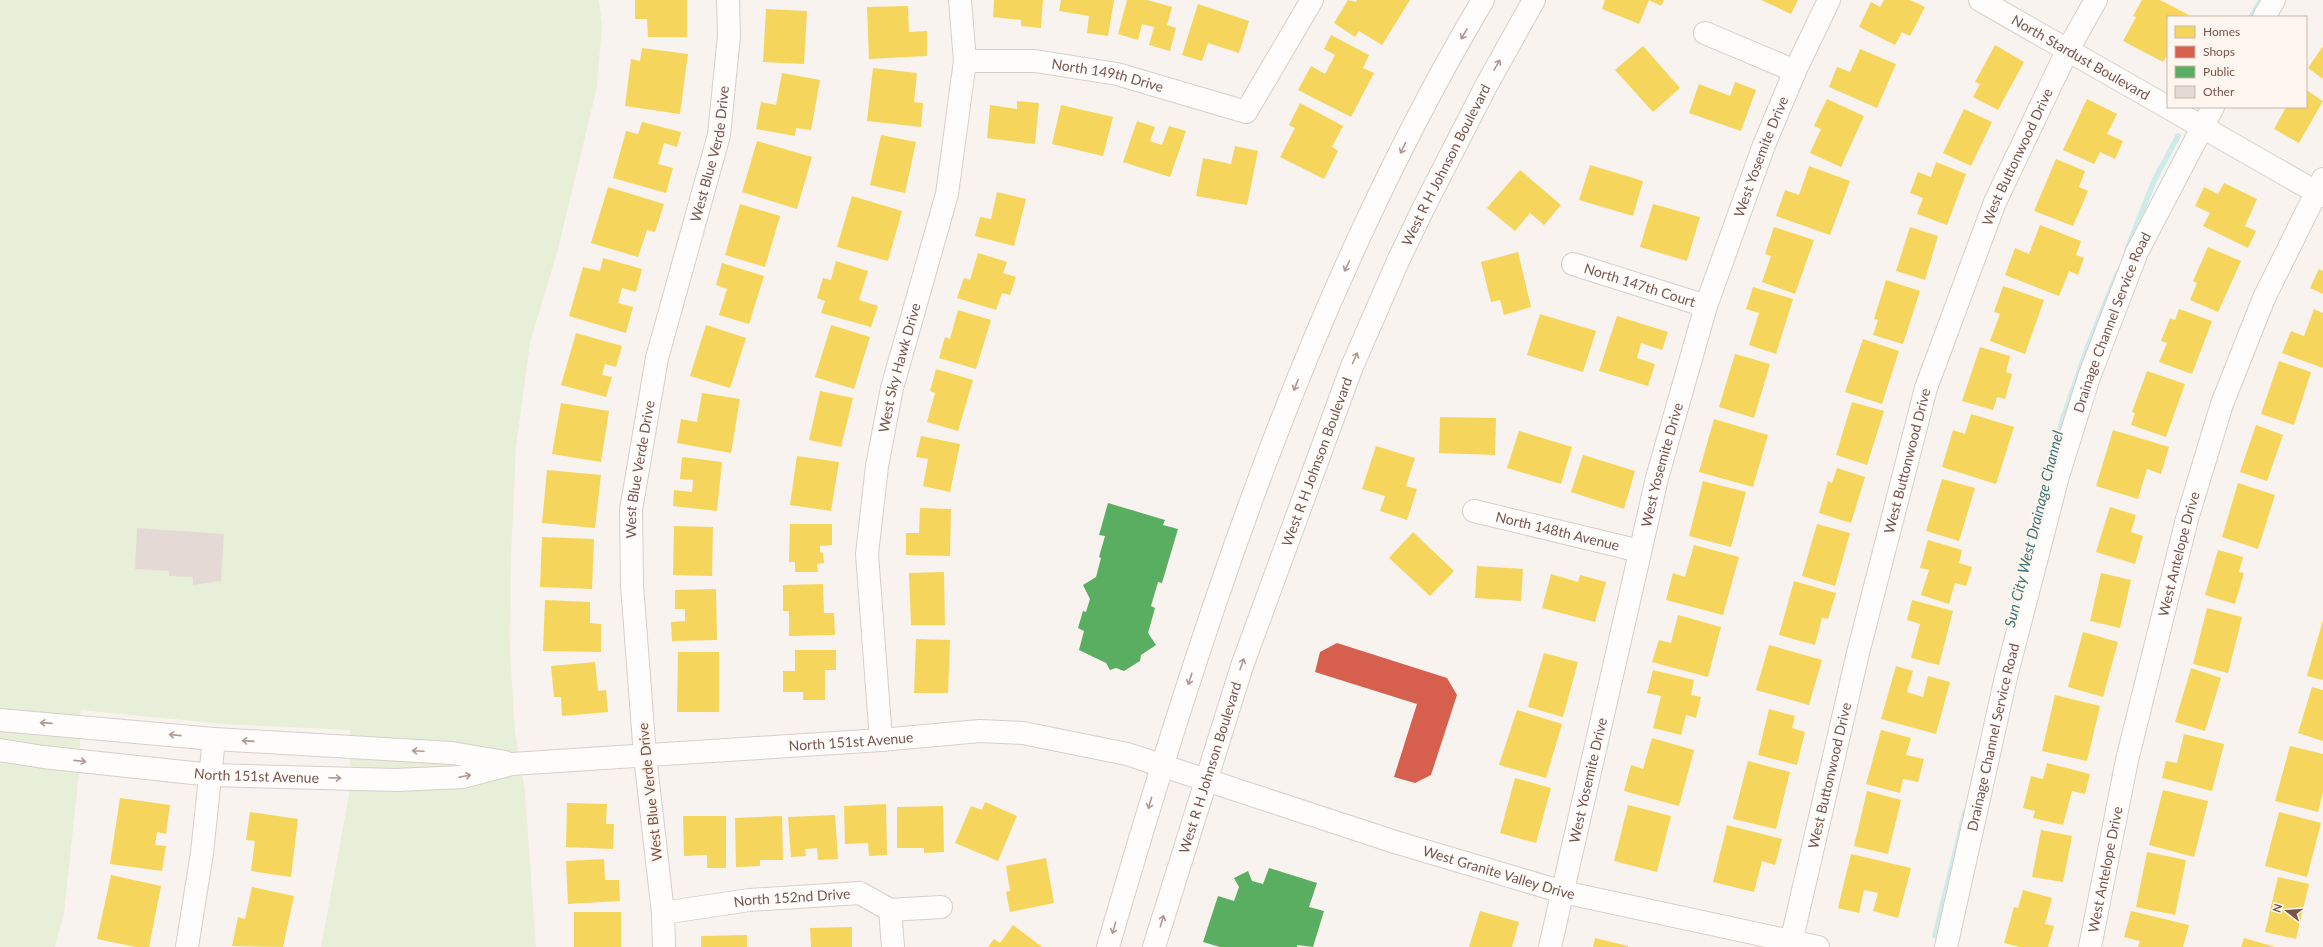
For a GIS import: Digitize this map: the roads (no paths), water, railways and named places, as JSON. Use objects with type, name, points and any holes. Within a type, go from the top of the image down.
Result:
[{"type":"street","name":"West Blue Verde Drive","points":[[664,947],[663,913],[645,756],[632,585],[631,510],[657,358],[719,135],[729,36],[728,0]]},
{"type":"street","name":"West Sky Hawk Drive","points":[[881,740],[867,554],[876,466],[892,388],[947,194],[965,61],[960,0]]},
{"type":"street","name":"North 149th Drive","points":[[965,61],[1035,61],[1117,74],[1246,112],[1312,0]]},
{"type":"street","points":[[1108,947],[1201,642],[1296,385],[1332,300],[1403,148],[1441,75],[1484,0]]},
{"type":"street","name":"West R H Johnson Boulevard","points":[[1154,947],[1195,778],[1242,666],[1281,554],[1350,369],[1418,221],[1486,86],[1534,0]]},
{"type":"street","name":"West Yosemite Drive","points":[[1550,947],[1657,478],[1706,306],[1764,145],[1795,71],[1829,0]]},
{"type":"street","name":"North Stardust Boulevard","points":[[1980,0],[2167,107]]},
{"type":"street","name":"West Buttonwood Drive","points":[[1791,944],[1858,653],[1926,388],[1995,202],[2068,51],[2096,0]]},
{"type":"street","points":[[2265,16],[2274,0]]},
{"type":"street","points":[[1705,33],[1795,71]]},
{"type":"street","name":"North Stardust Boulevard","points":[[2169,108],[2202,127],[2321,189]]},
{"type":"street","name":"Drainage Channel Service Road","points":[[1946,947],[2006,677],[2058,476],[2089,377],[2137,252],[2212,108]]},
{"type":"street","name":"West Antelope Drive","points":[[2090,947],[2128,760],[2187,519],[2222,404],[2258,312],[2321,189]]},
{"type":"street","name":"North 147th Court","points":[[1573,264],[1706,306]]},
{"type":"street","name":"North 148th Avenue","points":[[1474,511],[1640,551]]},
{"type":"street","name":"North 151st Avenue","points":[[0,720],[214,739],[452,753],[512,764]]},
{"type":"street","name":"North 151st Avenue","points":[[0,750],[43,757],[212,775],[396,780],[462,777],[512,764],[881,740],[980,731],[1023,733],[1127,754],[1195,778]]},
{"type":"street","points":[[187,947],[202,853],[212,775],[214,739]]},
{"type":"street","name":"West Granite Valley Drive","points":[[1195,778],[1395,842],[1563,892],[1791,944],[1818,947]]},
{"type":"street","name":"North 152nd Drive","points":[[663,913],[749,900],[860,893],[890,910]]},
{"type":"street","points":[[893,947],[890,910],[941,907]]},
{"type":"waterway","name":"Sun City West Drainage Channel","points":[[2252,16],[2261,0]]},
{"type":"waterway","name":"Sun City West Drainage Channel","points":[[2127,249],[2154,181],[2178,136]]},
{"type":"waterway","name":"Sun City West Drainage Channel","points":[[2017,591],[2063,418],[2088,346],[2118,272]]},
{"type":"waterway","name":"Sun City West Drainage Channel","points":[[1935,936],[1965,812]]}]
